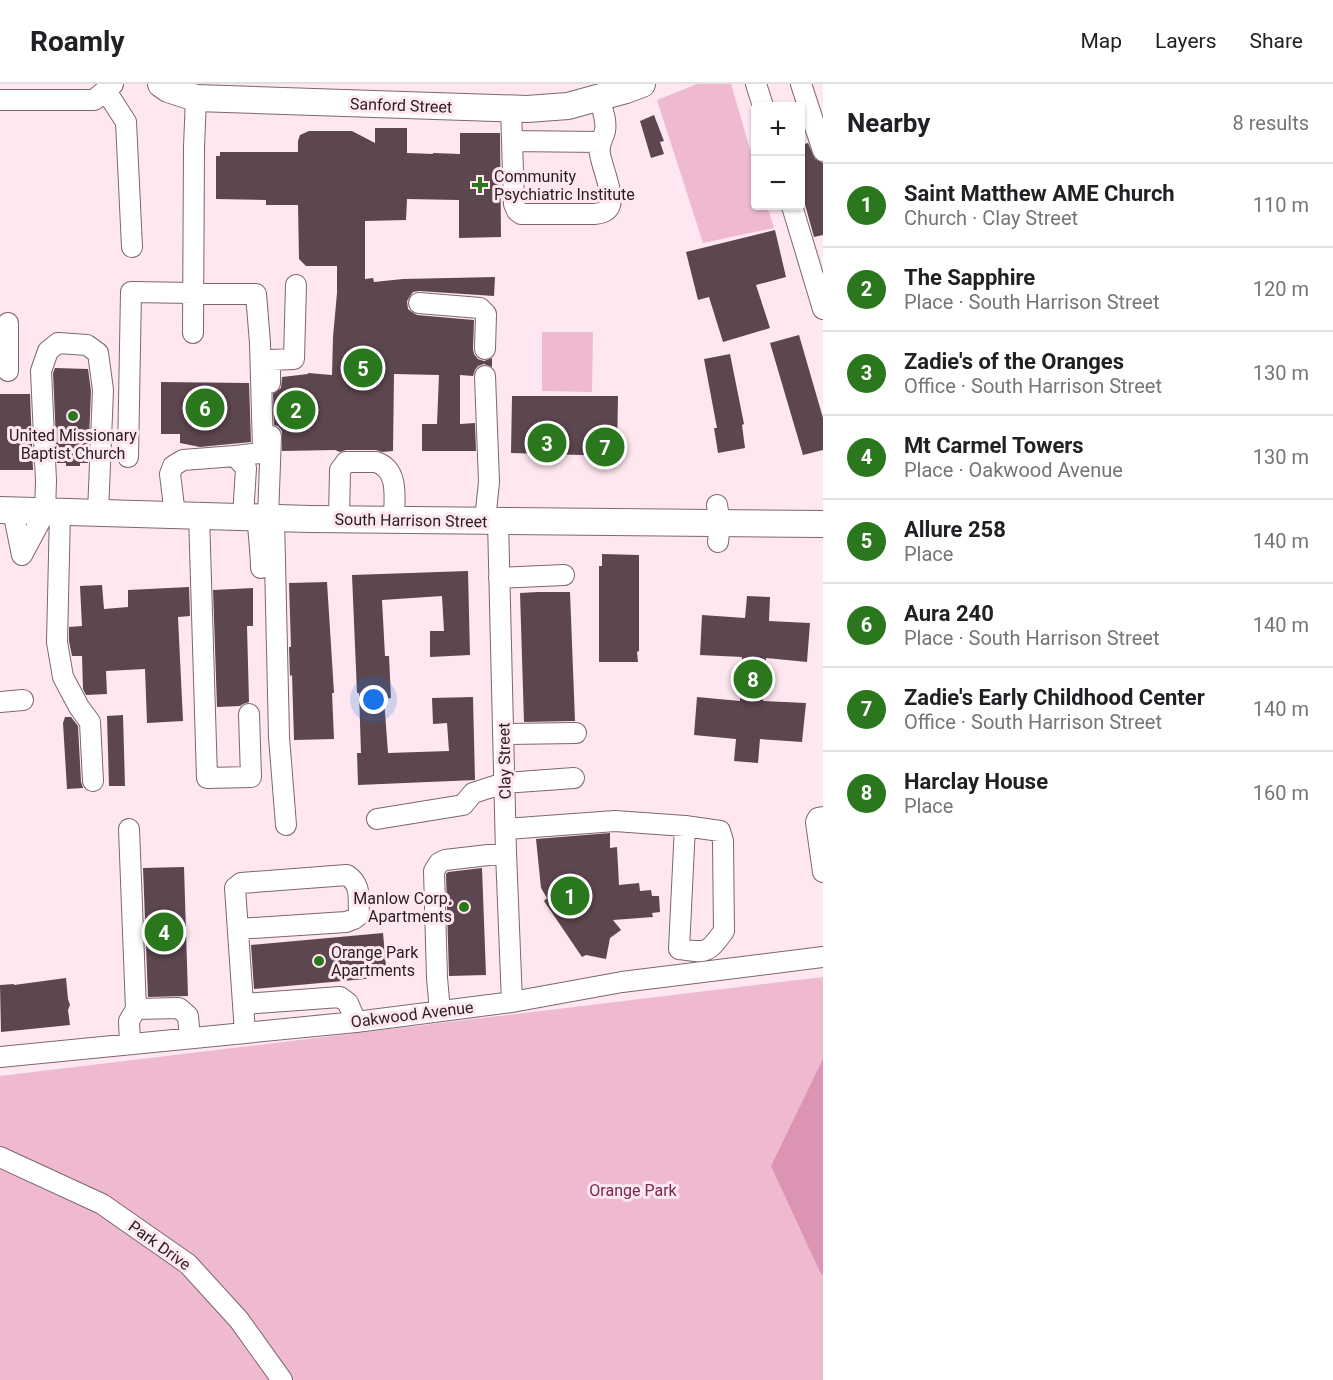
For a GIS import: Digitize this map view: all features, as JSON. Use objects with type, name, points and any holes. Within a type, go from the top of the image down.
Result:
[{"type":"main road","name":"Sanford Street","points":[[161,84],[168,89],[196,98],[511,108],[568,106],[642,84]]},
{"type":"main road","name":"South Harrison Street","points":[[6,511],[98,513],[125,522],[188,515],[491,520],[680,531],[718,523],[822,530]]},
{"type":"street","points":[[756,84],[762,102]]},
{"type":"street","points":[[801,84],[823,151]]},
{"type":"street","points":[[0,100],[83,92],[94,100],[109,87],[126,122],[132,247]]},
{"type":"street","points":[[193,333],[196,98]]},
{"type":"street","points":[[511,108],[514,204],[517,211],[521,214],[594,214],[604,212],[610,207],[610,197],[600,153],[605,122],[599,98]]},
{"type":"street","points":[[512,141],[600,142]]},
{"type":"street","points":[[793,210],[823,309]]},
{"type":"street","points":[[266,703],[261,549],[258,534],[271,453],[270,360],[294,359],[296,285]]},
{"type":"street","points":[[128,457],[131,292],[256,294],[263,449],[260,453],[183,460],[173,466],[170,474],[188,515],[207,778],[251,777],[249,714]]},
{"type":"street","points":[[419,303],[480,308],[486,314],[484,349]]},
{"type":"street","points":[[8,323],[4,374],[42,371]]},
{"type":"street","points":[[93,781],[90,722],[63,678],[57,642],[52,512],[46,481],[42,371],[48,351],[58,343],[87,345],[99,353],[103,390],[98,513]]},
{"type":"street","name":"Clay Street","points":[[485,376],[491,520],[499,578],[512,1002]]},
{"type":"street","points":[[235,456],[246,468],[261,517],[286,825]]},
{"type":"street","points":[[339,519],[340,470],[346,462],[378,462],[387,468],[394,481],[394,519]]},
{"type":"street","points":[[6,511],[22,555],[52,512]]},
{"type":"street","points":[[188,515],[189,555]]},
{"type":"street","points":[[499,578],[564,575]]},
{"type":"street","points":[[0,702],[23,700]]},
{"type":"street","points":[[503,734],[576,733]]},
{"type":"street","points":[[377,819],[463,805],[473,793],[504,783],[574,778]]},
{"type":"street","points":[[823,817],[818,818],[816,822],[823,872]]},
{"type":"street","points":[[506,829],[615,821],[720,831],[723,841],[724,931],[708,950],[698,952],[679,950]]},
{"type":"street","points":[[676,976],[685,826]]},
{"type":"street","points":[[129,829],[136,1009],[129,1021],[130,1044]]},
{"type":"street","points":[[440,1011],[434,871],[444,860],[506,853]]},
{"type":"street","points":[[238,929],[346,922],[359,915],[358,887],[354,879],[347,875],[241,883],[235,888],[245,1033]]},
{"type":"street","name":"Oakwood Avenue","points":[[0,1057],[356,1022],[512,1002],[622,982],[823,957]]},
{"type":"street","points":[[244,1004],[340,997],[348,1003],[356,1022]]},
{"type":"street","points":[[136,1009],[179,1008],[188,1016],[190,1038]]},
{"type":"street","name":"Park Drive","points":[[0,1157],[102,1204],[188,1264],[238,1320],[282,1380]]},
{"type":"green space","points":[[697,84],[731,84],[751,152],[751,210],[768,210],[774,228],[703,243],[657,100]]},
{"type":"green space","points":[[542,332],[593,332],[592,392],[542,391]]},
{"type":"green space","name":"Orange Park","points":[[823,977],[823,1380],[0,1380],[0,1076]]},
{"type":"shaded area","points":[[823,1059],[823,1275],[771,1166]]},
{"type":"building","points":[[654,115],[664,141],[660,142],[664,154],[651,158],[640,121]]},
{"type":"building","points":[[375,128],[407,128],[407,153],[460,154],[460,133],[500,133],[501,237],[459,238],[459,200],[407,199],[406,220],[365,221],[365,279],[373,278],[374,282],[403,279],[495,277],[494,296],[419,291],[413,292],[407,301],[408,309],[417,315],[474,320],[474,354],[478,359],[484,361],[492,358],[492,367],[484,364],[478,366],[473,376],[460,375],[460,424],[475,423],[476,451],[422,451],[422,424],[437,424],[439,375],[394,374],[393,451],[282,451],[282,431],[274,425],[273,394],[281,388],[282,377],[308,373],[332,375],[337,266],[306,266],[299,259],[298,205],[266,205],[266,200],[216,199],[216,156],[220,156],[220,152],[298,152],[300,135],[309,131],[352,131],[375,143]]},
{"type":"building","points":[[808,143],[815,159],[823,163],[823,235],[814,237],[805,204],[805,144]]},
{"type":"building","points":[[775,230],[786,277],[756,285],[770,328],[723,342],[709,297],[698,300],[686,252]]},
{"type":"building","points":[[799,335],[823,418],[823,450],[803,455],[770,343]]},
{"type":"building","points":[[730,354],[744,424],[742,425],[745,448],[718,453],[714,428],[717,428],[704,359]]},
{"type":"building","name":"United Missionary Baptist Church","points":[[55,368],[88,369],[91,391],[88,463],[80,463],[80,466],[66,466],[66,463],[57,463],[53,373]]},
{"type":"building","points":[[161,382],[249,383],[251,442],[200,447],[180,443],[180,434],[161,434]]},
{"type":"building","points":[[0,394],[30,394],[33,470],[0,470]]},
{"type":"building","points":[[512,396],[618,396],[617,456],[511,453]]},
{"type":"building","points":[[602,554],[639,555],[638,662],[599,662],[599,566],[602,566]]},
{"type":"building","points":[[468,571],[470,655],[430,657],[430,631],[444,631],[442,596],[382,600],[385,656],[389,656],[391,698],[384,699],[388,753],[449,751],[447,723],[433,724],[432,698],[473,697],[475,780],[358,785],[357,753],[361,753],[352,575]]},
{"type":"building","points":[[327,582],[334,693],[332,693],[334,739],[294,740],[289,647],[291,647],[289,583]]},
{"type":"building","points":[[102,585],[104,609],[128,607],[128,590],[189,587],[190,616],[178,617],[183,721],[147,723],[145,669],[106,671],[107,694],[86,695],[83,689],[82,656],[72,656],[69,627],[82,626],[80,586]]},
{"type":"building","points":[[253,588],[253,626],[247,626],[249,702],[240,706],[217,707],[213,590]]},
{"type":"building","points":[[570,592],[575,721],[524,722],[520,593]]},
{"type":"building","points":[[747,596],[770,597],[769,621],[810,623],[807,662],[766,658],[763,701],[806,703],[802,742],[760,739],[758,763],[734,761],[736,739],[694,735],[697,697],[740,701],[742,657],[700,655],[702,615],[745,618]]},
{"type":"building","points":[[123,715],[125,786],[109,786],[107,716]]},
{"type":"building","points":[[65,717],[71,717],[78,726],[83,788],[67,789],[63,723]]},
{"type":"building","points":[[610,833],[610,848],[617,847],[619,885],[639,883],[640,891],[651,890],[652,896],[659,896],[660,912],[652,913],[653,917],[613,920],[621,930],[610,938],[606,959],[586,955],[582,957],[544,901],[547,898],[541,888],[536,839]]},
{"type":"building","points":[[184,867],[188,996],[148,997],[143,868]]},
{"type":"building","name":"Manlow Corp. Apartments","points":[[482,868],[486,975],[449,976],[446,874]]},
{"type":"building","name":"Orange Park Apartments","points":[[383,933],[387,977],[254,989],[251,945]]},
{"type":"building","points":[[66,978],[70,1025],[1,1032],[0,985]]},
{"type":"place","name":"Community Psychiatric Institute","points":[[480,185]]},
{"type":"place","name":"Allure 258","points":[[363,368]]},
{"type":"place","name":"Aura 240","points":[[205,408]]},
{"type":"place","name":"The Sapphire","points":[[296,410]]},
{"type":"place","name":"United Missionary Baptist Church","points":[[73,416]]},
{"type":"place","name":"Zadie's of the Oranges","points":[[547,443]]},
{"type":"place","name":"Zadie's Early Childhood Center","points":[[605,447]]},
{"type":"place","name":"Harclay House","points":[[753,679]]},
{"type":"place","name":"Saint Matthew AME Church","points":[[570,896]]},
{"type":"place","name":"Manlow Corp. Apartments","points":[[464,907]]},
{"type":"place","name":"Mt Carmel Towers","points":[[164,932]]},
{"type":"place","name":"Orange Park Apartments","points":[[319,961]]}]
